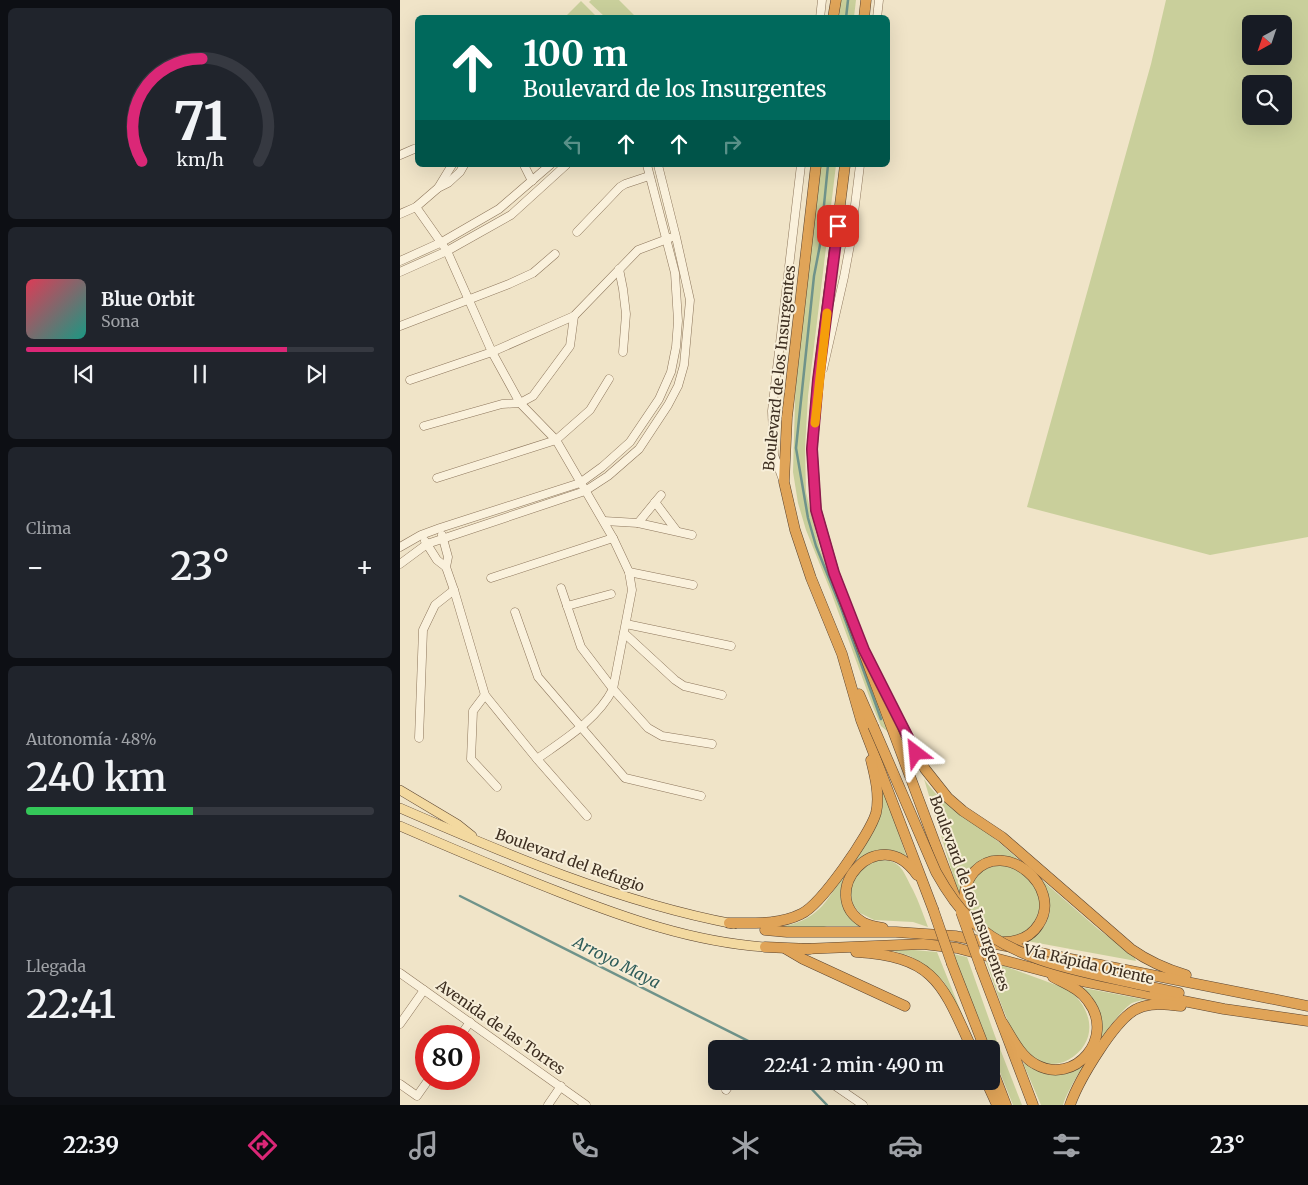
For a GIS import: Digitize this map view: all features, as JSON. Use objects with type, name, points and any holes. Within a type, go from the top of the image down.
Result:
[{"type":"highway","points":[[834,15],[836,0]]},
{"type":"highway","points":[[864,15],[866,0]]},
{"type":"highway","name":"Boulevard de los Insurgentes","points":[[816,167],[786,417],[784,482],[794,530],[842,654],[861,720],[982,1040]]},
{"type":"highway","name":"Boulevard de los Insurgentes","points":[[845,167],[818,380],[812,449],[816,510],[834,573],[960,903],[981,968],[1033,1105]]},
{"type":"highway","points":[[864,650],[925,769],[948,798],[963,811],[1002,837],[1121,941],[1141,956],[1166,969],[1229,989]]},
{"type":"highway","points":[[842,654],[936,872],[952,898],[973,922],[997,940],[1031,956],[1071,968],[1303,1020]]},
{"type":"highway","points":[[729,923],[780,921],[807,911],[823,895],[867,833],[874,820],[877,800],[873,765],[861,720]]},
{"type":"highway","points":[[896,932],[868,924],[859,919],[852,911],[848,902],[847,886],[857,866],[875,855],[896,857],[913,870],[926,892]]},
{"type":"highway","points":[[960,903],[970,876],[978,868],[993,861],[1005,861],[1020,866],[1041,889],[1044,900],[1043,914],[1032,932],[1014,941],[979,940]]},
{"type":"highway","points":[[766,930],[787,932],[922,933],[979,940],[1308,1006]]},
{"type":"highway","name":"Vía Rápida Oriente","points":[[803,949],[923,944],[973,952],[1082,981],[1224,1009],[1303,1020]]},
{"type":"highway","points":[[764,947],[883,955],[901,959],[915,965],[932,977],[946,993],[968,1040]]},
{"type":"highway","points":[[785,948],[803,959],[905,1006]]},
{"type":"highway","points":[[1002,1022],[1024,1055],[1040,1067],[1055,1070],[1069,1067],[1079,1063],[1091,1051],[1096,1037],[1097,1024],[1090,1004],[1078,991],[1037,969]]},
{"type":"highway","points":[[1070,1105],[1075,1091],[1086,1072],[1116,1028],[1130,1012],[1140,1007],[1156,1004],[1224,1009]]},
{"type":"highway","points":[[1000,1089],[1006,1105]]},
{"type":"highway","points":[[990,1090],[997,1105]]},
{"type":"main road","points":[[400,790],[457,824],[482,844]]},
{"type":"main road","name":"Boulevard del Refugio","points":[[400,808],[482,844],[621,896],[729,923],[766,930]]},
{"type":"main road","points":[[400,826],[488,864],[622,916],[743,946],[764,947]]},
{"type":"street","points":[[820,15],[822,0]]},
{"type":"street","points":[[877,15],[879,0]]},
{"type":"street","points":[[400,155],[414,149]]},
{"type":"street","points":[[438,188],[451,167]]},
{"type":"street","points":[[400,214],[416,207],[438,188],[448,183],[463,167]]},
{"type":"street","points":[[525,167],[532,181]]},
{"type":"street","points":[[400,261],[442,242],[499,209],[548,167]]},
{"type":"street","points":[[400,272],[447,251],[511,215],[564,167]]},
{"type":"street","points":[[400,547],[421,535],[440,528],[580,482],[602,467],[630,442],[659,399],[671,372],[676,347],[678,321],[674,273],[647,167]]},
{"type":"street","points":[[400,564],[427,544],[586,491],[608,476],[639,449],[668,405],[678,386],[684,365],[690,300],[658,167]]},
{"type":"street","points":[[784,482],[774,456],[772,411],[801,167]]},
{"type":"street","points":[[818,380],[823,371],[844,277],[860,167]]},
{"type":"street","points":[[577,232],[620,186],[649,176]]},
{"type":"street","points":[[416,207],[447,251],[492,352],[520,402],[556,440],[604,521],[629,572],[632,590],[613,689],[607,701],[598,712],[537,760]]},
{"type":"street","points":[[410,380],[492,352],[574,316],[638,250],[676,237]]},
{"type":"street","points":[[403,325],[533,273],[555,254]]},
{"type":"street","points":[[619,269],[624,289],[626,314],[623,352]]},
{"type":"street","points":[[424,426],[502,404],[520,402],[533,396],[570,346],[574,316]]},
{"type":"street","points":[[437,478],[556,440],[590,410],[609,379]]},
{"type":"street","points":[[638,522],[661,495]]},
{"type":"street","points":[[655,502],[676,530]]},
{"type":"street","points":[[604,521],[638,522],[692,535]]},
{"type":"street","points":[[440,528],[448,557],[446,567],[485,695],[537,760],[587,816]]},
{"type":"street","points":[[421,535],[437,560],[446,567]]},
{"type":"street","points":[[491,578],[613,538]]},
{"type":"street","points":[[629,572],[693,585]]},
{"type":"street","points":[[561,588],[581,647],[613,689],[648,728],[662,736],[712,744]]},
{"type":"street","points":[[419,738],[423,630],[435,605],[454,590]]},
{"type":"street","points":[[567,606],[611,594]]},
{"type":"street","points":[[515,612],[538,677],[625,778],[701,796]]},
{"type":"street","points":[[626,624],[731,646]]},
{"type":"street","points":[[624,633],[684,686],[722,695]]},
{"type":"street","points":[[485,695],[473,712],[471,759],[497,787]]},
{"type":"street","name":"Avenida de las Torres","points":[[400,973],[586,1105]]},
{"type":"street","points":[[400,1024],[424,990]]},
{"type":"street","points":[[400,1084],[417,1096],[421,1090]]},
{"type":"street","points":[[548,1105],[561,1086]]},
{"type":"street","points":[[841,1090],[862,1105]]},
{"type":"green space","points":[[591,0],[619,0],[634,15],[603,15],[589,2]]},
{"type":"green space","points":[[839,0],[856,0],[854,15],[837,15]]},
{"type":"green space","points":[[1166,0],[1308,0],[1308,537],[1210,555],[1027,507],[1151,64]]},
{"type":"green space","points":[[581,1],[595,15],[567,15]]},
{"type":"green space","points":[[820,167],[836,167],[808,396],[805,448],[806,492],[820,549],[859,646],[888,732],[881,726],[873,707],[806,530],[798,503],[793,472],[796,366]]},
{"type":"green space","points":[[878,773],[908,861],[893,852],[878,851],[863,856],[849,866],[868,839]]},
{"type":"green space","points":[[924,779],[946,803],[989,834],[1025,865],[1014,859],[1002,857],[983,859],[967,872],[959,895]]},
{"type":"green space","points":[[878,860],[886,860],[897,864],[904,872],[928,927],[913,922],[874,920],[860,913],[853,905],[850,890],[858,870]]},
{"type":"green space","points":[[1002,864],[1016,869],[1030,880],[1035,887],[1040,903],[1036,919],[1031,926],[1021,934],[1013,937],[1004,937],[994,933],[973,917],[969,909],[968,893],[972,880],[981,872]]},
{"type":"green space","points":[[845,872],[841,893],[844,906],[848,912],[871,929],[857,926],[827,926],[815,930],[777,927],[802,921],[811,916],[826,902]]},
{"type":"green space","points":[[1035,874],[1098,929],[1134,956],[1136,961],[1027,941],[1044,927],[1050,910],[1046,892]]},
{"type":"green space","points":[[879,947],[937,952],[972,1040],[944,982],[910,956]]},
{"type":"green space","points":[[953,954],[967,957],[997,1040],[987,1040]]},
{"type":"green space","points":[[985,959],[1067,989],[1076,996],[1083,1005],[1089,1024],[1089,1034],[1085,1044],[1078,1053],[1068,1060],[1049,1064],[1032,1059],[1024,1051],[1011,1027]]},
{"type":"green space","points":[[1079,987],[1147,1000],[1132,1003],[1114,1021],[1083,1066],[1063,1105],[1041,1105],[1023,1063],[1043,1072],[1078,1065],[1100,1028]]},
{"type":"green space","points":[[1000,1049],[1022,1105],[1013,1105],[1000,1072]]},
{"type":"waterway","points":[[846,15],[848,0]]},
{"type":"waterway","points":[[828,167],[796,448],[808,518],[816,546],[841,608],[881,719]]},
{"type":"waterway","name":"Arroyo Maya","points":[[460,896],[746,1040]]},
{"type":"waterway","name":"Arroyo Maya","points":[[813,1090],[827,1105]]},
{"type":"slow traffic","points":[[815,423],[818,380],[827,313]]},
{"type":"route","points":[[838,226],[818,380],[812,449],[816,510],[834,573],[864,650],[916,753]]}]
